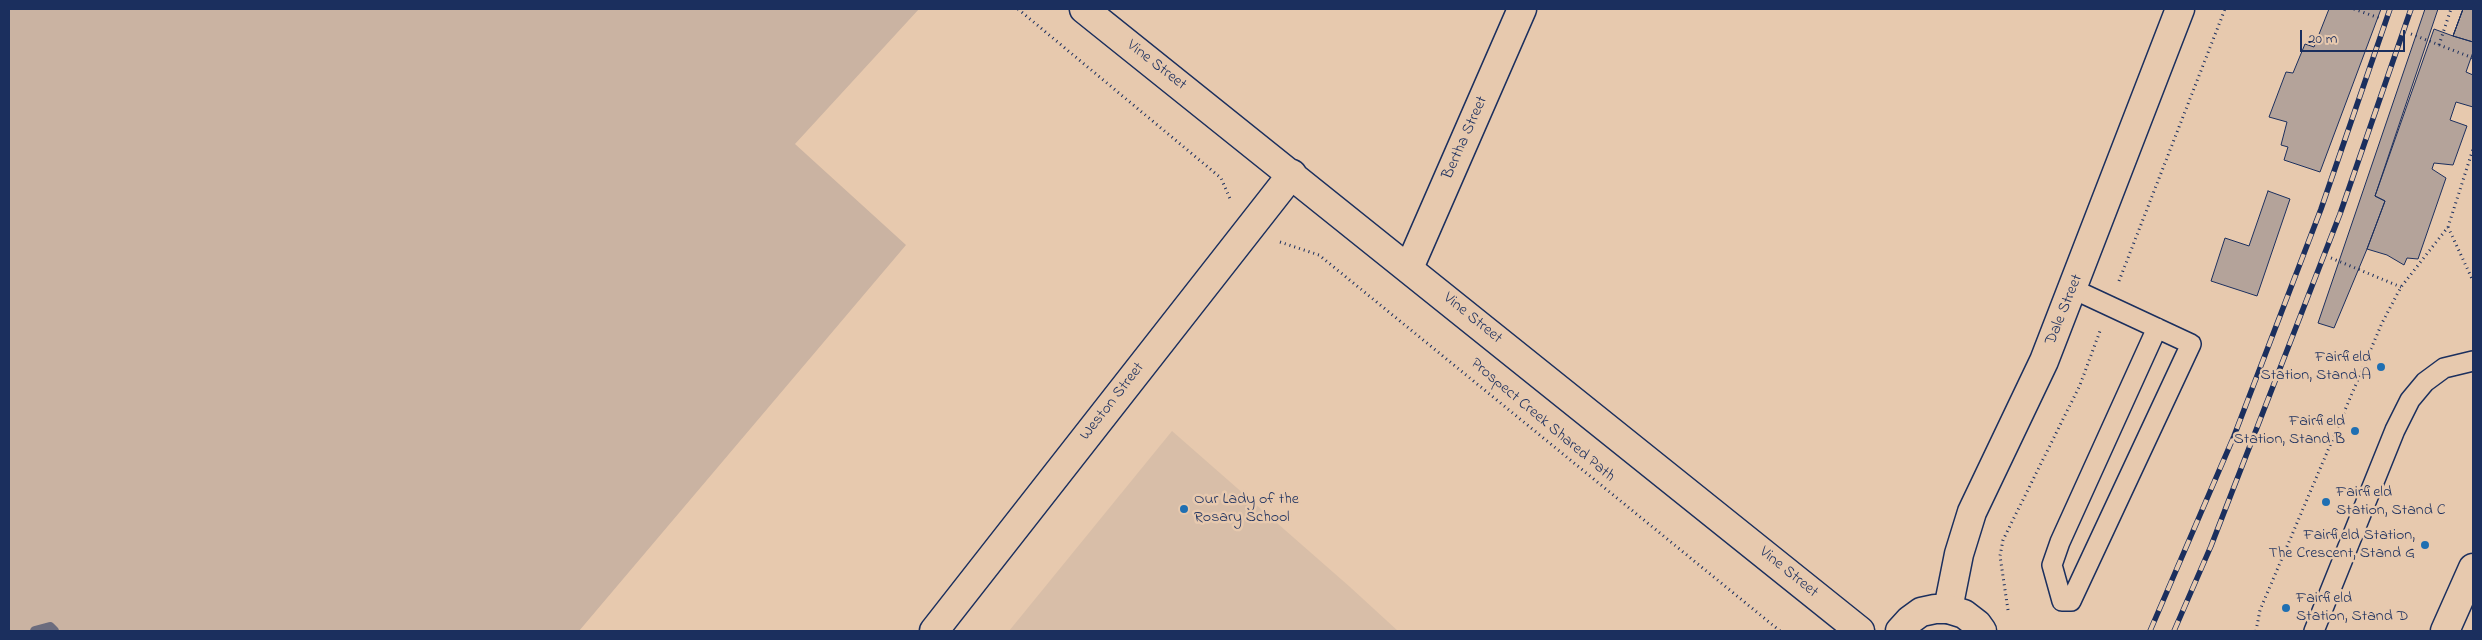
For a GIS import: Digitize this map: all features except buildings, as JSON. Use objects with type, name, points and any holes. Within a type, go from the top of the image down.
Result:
[{"type":"street","name":"Vine Street","points":[[1084,9],[1860,631]]},
{"type":"street","name":"Bertha Street","points":[[1409,268],[1522,9]]},
{"type":"street","name":"Dale Street","points":[[1948,609],[1959,554],[1972,512],[2044,361],[2074,289],[2180,9]]},
{"type":"street","name":"Weston Street","points":[[934,631],[1292,174]]},
{"type":"street","points":[[2445,631],[2473,568]]},
{"type":"street","points":[[1900,631],[1921,612],[1934,609],[1948,609],[1964,614],[1977,624],[1982,631]]},
{"type":"lane","points":[[2074,289],[2157,328],[2191,344],[2071,601],[2062,600],[2052,565],[2060,542],[2157,328]]},
{"type":"lane","points":[[2314,631],[2395,430],[2410,400],[2425,382],[2444,368],[2473,361]]},
{"type":"path","points":[[1018,9],[1221,178],[1232,202]]},
{"type":"path","points":[[2354,9],[2379,18]]},
{"type":"path","points":[[2439,44],[2451,9]]},
{"type":"path","points":[[2411,34],[2473,58]]},
{"type":"path","points":[[2256,631],[2263,601],[2382,323],[2401,287],[2448,227],[2473,149]]},
{"type":"path","points":[[2448,227],[2473,281]]},
{"type":"path","name":"Prospect Creek Shared Path","points":[[1280,242],[1319,255],[1780,631]]},
{"type":"path","points":[[2331,258],[2401,287]]},
{"type":"shaded area","points":[[9,9],[919,9],[795,144],[906,245],[579,631],[9,631]]},
{"type":"shaded area","name":"Our Lady of the Rosary School","points":[[1172,431],[1350,587],[1398,631],[1009,631]]},
{"type":"waterway","points":[[35,631],[50,627],[54,631]]},
{"type":"railway","points":[[2150,631],[2234,436],[2321,209],[2390,9]]},
{"type":"railway","points":[[2174,631],[2211,546],[2340,214],[2411,9]]},
{"type":"place","name":"Fairfield Station, Stand A","points":[[2381,367]]},
{"type":"place","name":"Fairfield Station, Stand B","points":[[2355,431]]},
{"type":"place","name":"Fairfield Station, Stand C","points":[[2326,502]]},
{"type":"place","name":"Our Lady of the Rosary School","points":[[1184,509]]},
{"type":"place","name":"Fairfield Station, The Crescent, Stand G","points":[[2425,545]]},
{"type":"place","name":"Fairfield Station, Stand D","points":[[2286,608]]}]
